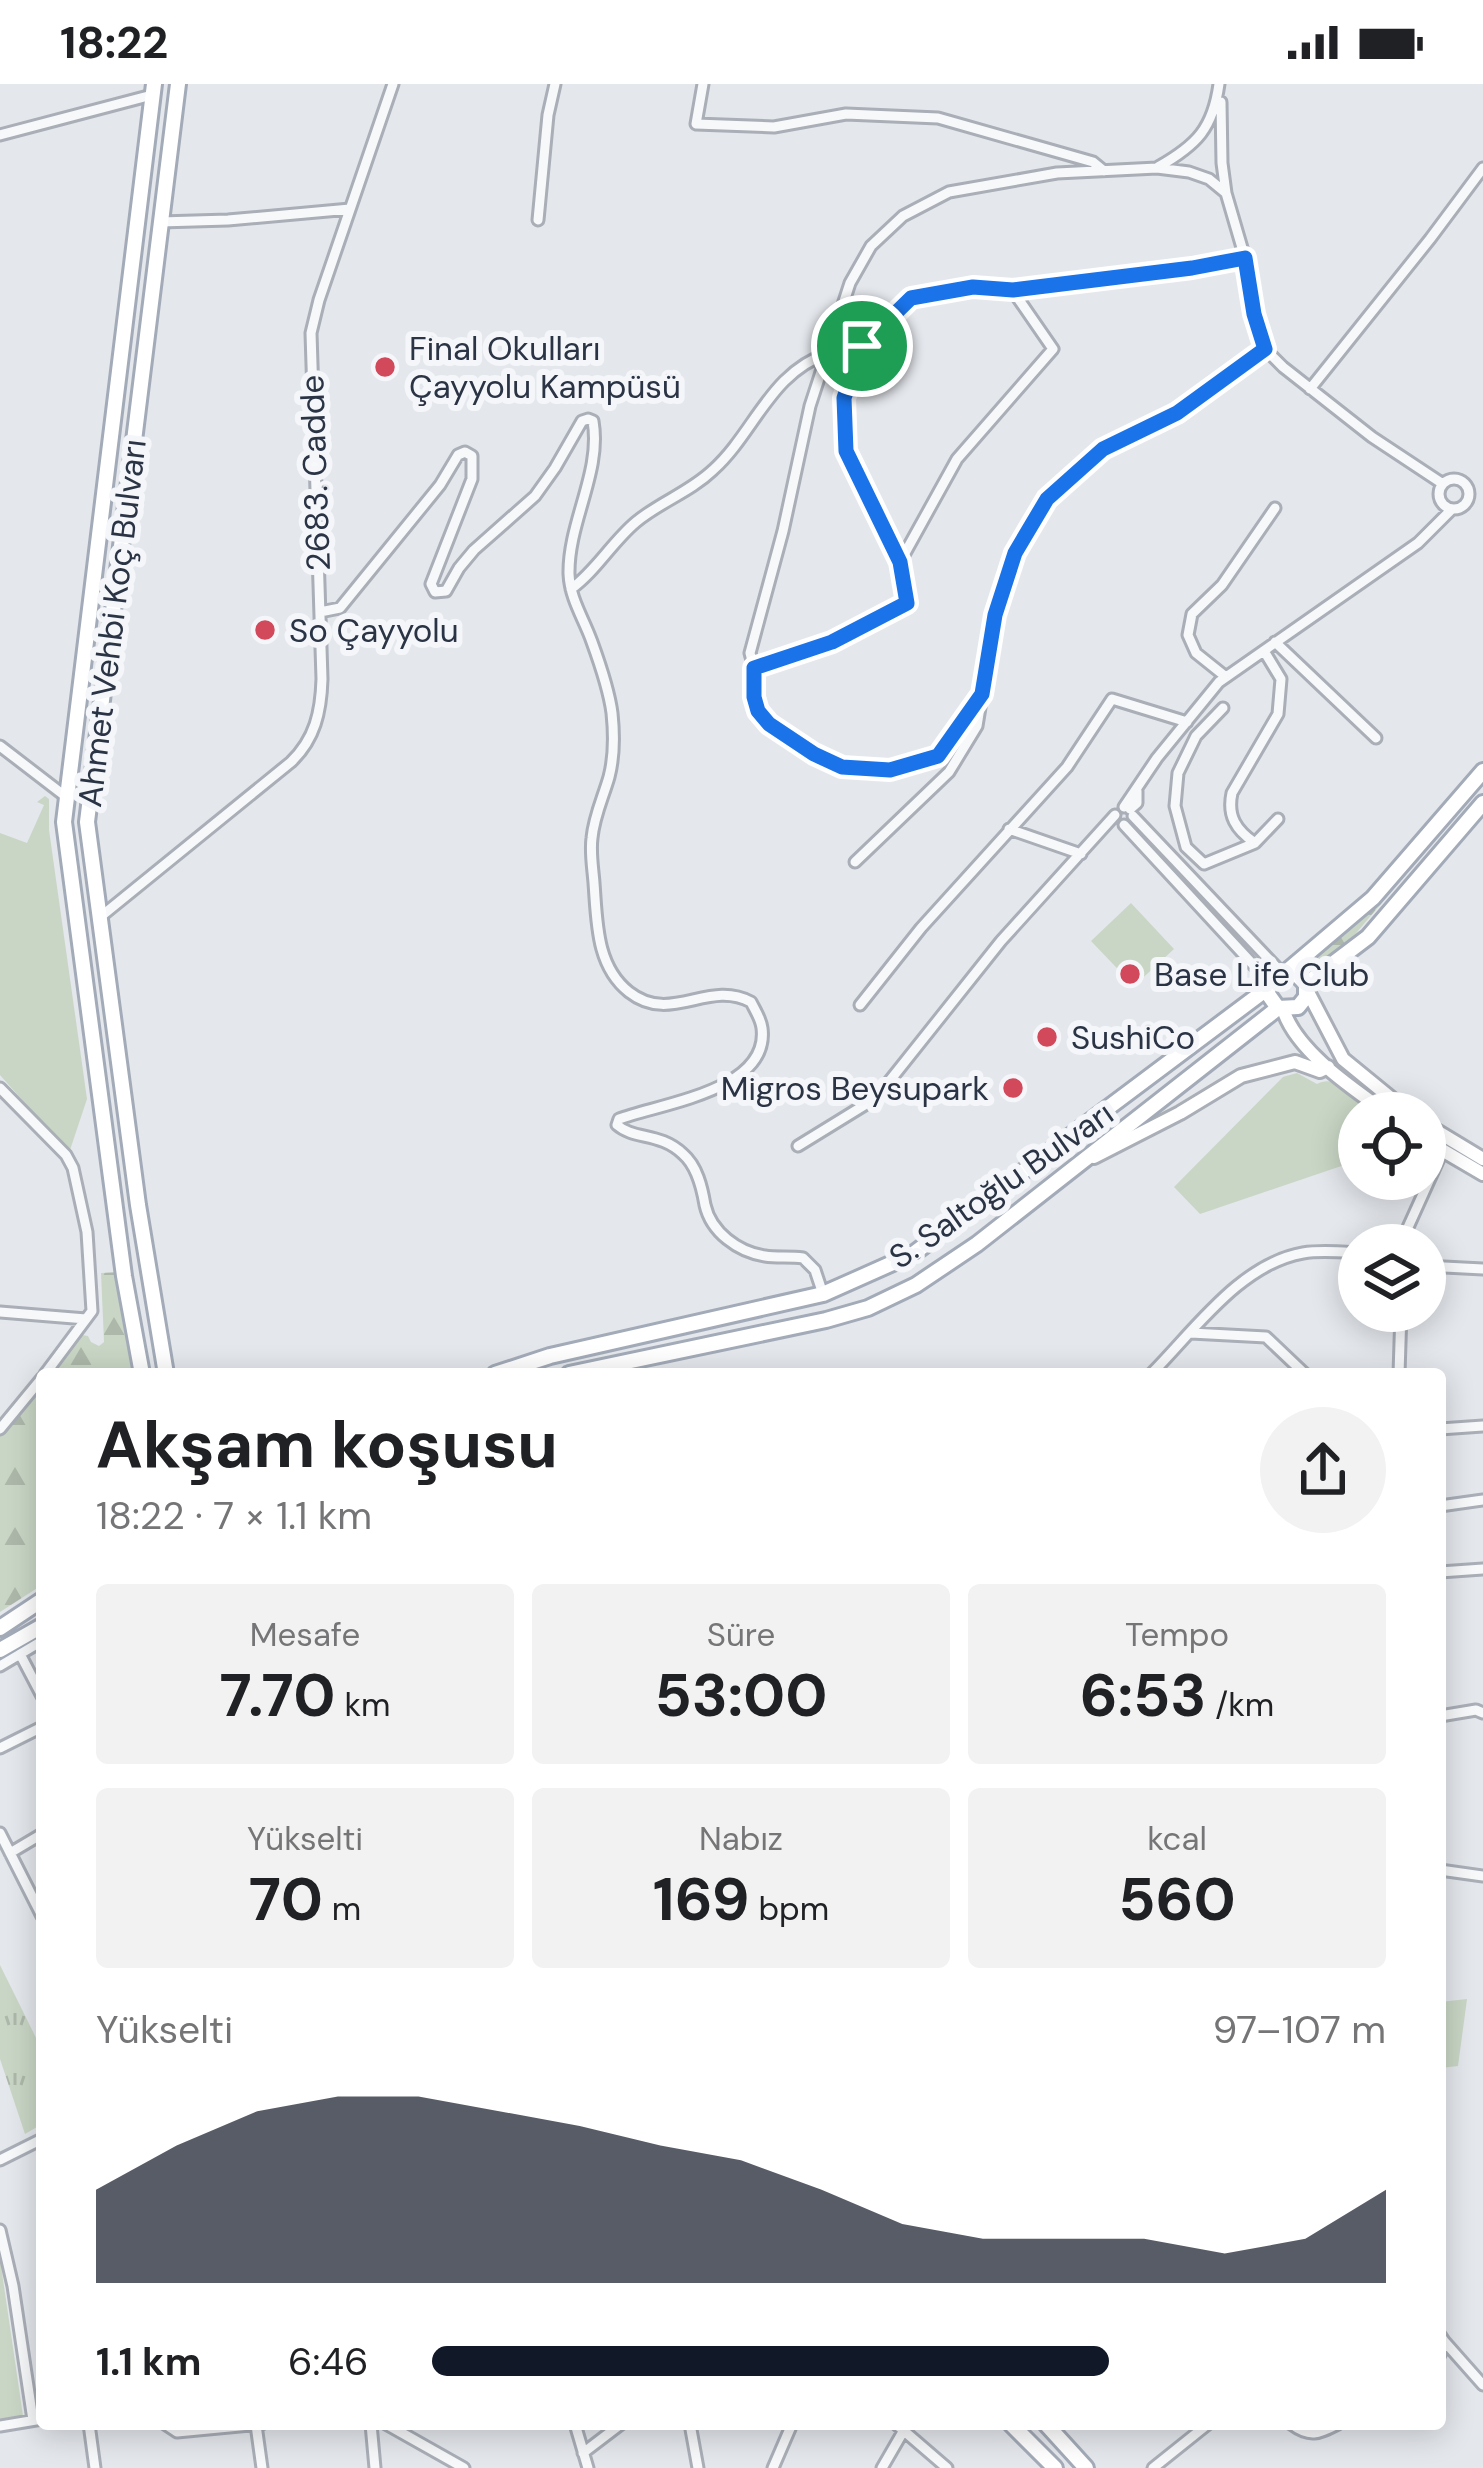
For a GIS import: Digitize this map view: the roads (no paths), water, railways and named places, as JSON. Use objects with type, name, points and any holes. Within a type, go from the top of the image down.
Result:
[{"type":"main road","name":"Ahmet Vehbi Koç Bulvarı","points":[[165,1368],[138,1205],[88,837],[88,804],[178,84]]},
{"type":"main road","name":"Ahmet Vehbi Koç Bulvarı","points":[[141,1368],[64,835],[65,796],[153,90]]},
{"type":"main road","name":"S. Saltoğlu Bulvarı","points":[[515,1368],[823,1294],[913,1254],[1276,978],[1373,898],[1483,771]]},
{"type":"main road","name":"S. Saltoğlu Bulvarı","points":[[598,1368],[826,1320],[868,1308],[916,1286],[1280,1009],[1303,1003],[1307,987],[1368,937],[1483,803]]},
{"type":"main road","points":[[1280,1009],[1270,1000],[1276,978],[1299,974],[1307,987]]},
{"type":"main road","points":[[0,1628],[36,1604]]},
{"type":"main road","points":[[0,1650],[36,1629]]},
{"type":"main road","points":[[1016,2430],[1055,2468]]},
{"type":"main road","points":[[1051,2430],[1086,2468]]},
{"type":"street","name":"2683. Cadde","points":[[99,918],[290,762],[306,746],[316,724],[322,695],[311,333],[392,84]]},
{"type":"street","points":[[538,220],[555,84]]},
{"type":"street","points":[[703,84],[696,124],[774,127],[846,114],[938,118],[1093,162],[1104,171]]},
{"type":"street","points":[[1157,168],[1204,131],[1213,116],[1220,84]]},
{"type":"street","points":[[798,1146],[876,1098],[1001,941],[1104,830],[1137,803],[1137,791],[1157,758],[1226,677],[1466,504],[1466,485],[1457,480],[1443,484],[1372,437],[1265,349],[1226,193],[1220,84]]},
{"type":"street","points":[[0,134],[153,90]]},
{"type":"street","points":[[982,694],[938,756],[890,770],[842,767],[769,724],[758,711],[750,653],[810,406],[850,284],[872,246],[903,216],[949,192],[1057,173],[1157,168],[1190,172],[1226,193]]},
{"type":"street","points":[[1310,389],[1483,168]]},
{"type":"street","points":[[160,222],[350,209]]},
{"type":"street","points":[[754,668],[832,642],[907,603],[900,562],[846,451],[844,398],[862,346],[911,298],[973,287],[1013,290],[1245,258]]},
{"type":"street","points":[[900,562],[957,459],[1053,349],[1013,290]]},
{"type":"street","points":[[855,862],[949,772],[977,726],[995,615],[1015,553],[1047,499],[1103,449],[1177,413],[1265,349]]},
{"type":"street","points":[[571,589],[636,521],[714,470],[776,387],[802,364],[829,353]]},
{"type":"street","points":[[320,612],[340,608],[465,452],[472,456],[472,479],[431,584],[435,592],[446,591],[474,550],[535,496],[582,422],[594,423],[590,476],[570,565],[571,589],[592,640],[611,710],[610,774],[597,807],[591,842],[597,935],[608,967],[625,989],[645,1003],[666,1005],[737,994],[751,1002],[763,1024],[761,1048],[746,1072],[726,1084],[619,1119],[617,1124],[626,1131],[661,1138],[681,1151],[703,1191],[708,1218],[723,1235],[739,1248],[765,1256],[803,1258],[815,1270],[823,1294]]},
{"type":"street","points":[[1443,484],[1442,501],[1453,509]]},
{"type":"street","points":[[1469,494],[1483,496]]},
{"type":"street","points":[[1226,677],[1196,653],[1188,635],[1192,614],[1222,585],[1275,508]]},
{"type":"street","points":[[1276,642],[1376,738]]},
{"type":"street","points":[[1255,843],[1235,826],[1229,807],[1232,793],[1278,714],[1281,679],[1264,651]]},
{"type":"street","points":[[860,1005],[921,928],[1067,767],[1112,699],[1187,722]]},
{"type":"street","points":[[1223,708],[1196,736],[1178,772],[1175,806],[1186,847],[1204,864],[1255,843],[1278,819]]},
{"type":"street","points":[[0,746],[65,796]]},
{"type":"street","points":[[1124,816],[1222,910],[1276,978]]},
{"type":"street","points":[[1124,816],[1212,920],[1276,978]]},
{"type":"street","points":[[1009,829],[1081,854]]},
{"type":"street","points":[[1212,920],[1222,910]]},
{"type":"street","points":[[1307,987],[1343,1059],[1383,1092]]},
{"type":"street","points":[[1280,1009],[1288,1026],[1360,1092]]},
{"type":"street","points":[[1071,1168],[1122,1145],[1241,1076],[1294,1063],[1320,1071],[1328,1067]]},
{"type":"street","points":[[0,1088],[66,1155],[87,1232],[92,1311],[50,1368]]},
{"type":"street","points":[[1446,1146],[1483,1159]]},
{"type":"street","points":[[1446,1147],[1483,1174]]},
{"type":"street","points":[[1157,1368],[1262,1266],[1309,1252],[1338,1252]]},
{"type":"street","points":[[1446,1268],[1483,1269]]},
{"type":"street","points":[[0,1312],[86,1319]]},
{"type":"street","points":[[1399,1368],[1400,1332]]},
{"type":"street","points":[[1191,1334],[1266,1337],[1299,1368]]},
{"type":"street","points":[[0,1429],[36,1386]]},
{"type":"street","points":[[1446,1429],[1483,1426]]},
{"type":"street","points":[[1446,1504],[1483,1500]]},
{"type":"street","points":[[1446,1572],[1483,1569]]},
{"type":"street","points":[[0,1666],[36,1645]]},
{"type":"street","points":[[20,1654],[36,1685]]},
{"type":"street","points":[[1446,1715],[1483,1713]]},
{"type":"street","points":[[0,1748],[36,1730]]},
{"type":"street","points":[[0,1833],[36,1904]]},
{"type":"street","points":[[0,1868],[36,1839]]},
{"type":"street","points":[[1446,1871],[1483,1876]]},
{"type":"street","points":[[0,2160],[36,2141]]},
{"type":"street","points":[[0,2230],[36,2414]]},
{"type":"street","points":[[1446,2343],[1483,2385]]},
{"type":"street","points":[[0,2426],[36,2420]]},
{"type":"street","points":[[90,2430],[95,2468]]},
{"type":"street","points":[[259,2430],[262,2468]]},
{"type":"street","points":[[372,2430],[375,2468]]},
{"type":"street","points":[[397,2430],[464,2468]]},
{"type":"street","points":[[576,2430],[588,2468]]},
{"type":"street","points":[[584,2452],[613,2430]]},
{"type":"street","points":[[691,2430],[698,2468]]},
{"type":"street","points":[[773,2468],[789,2430]]},
{"type":"street","points":[[882,2468],[899,2430]]},
{"type":"street","points":[[903,2430],[947,2468]]},
{"type":"street","points":[[1154,2468],[1201,2430]]},
{"type":"place","name":"Final Okulları Çayyolu Kampüsü","points":[[385,367]]},
{"type":"place","name":"So Çayyolu","points":[[265,630]]},
{"type":"place","name":"Base Life Club","points":[[1130,974]]},
{"type":"place","name":"SushiCo","points":[[1047,1037]]},
{"type":"place","name":"Migros Beysupark","points":[[1013,1088]]}]
